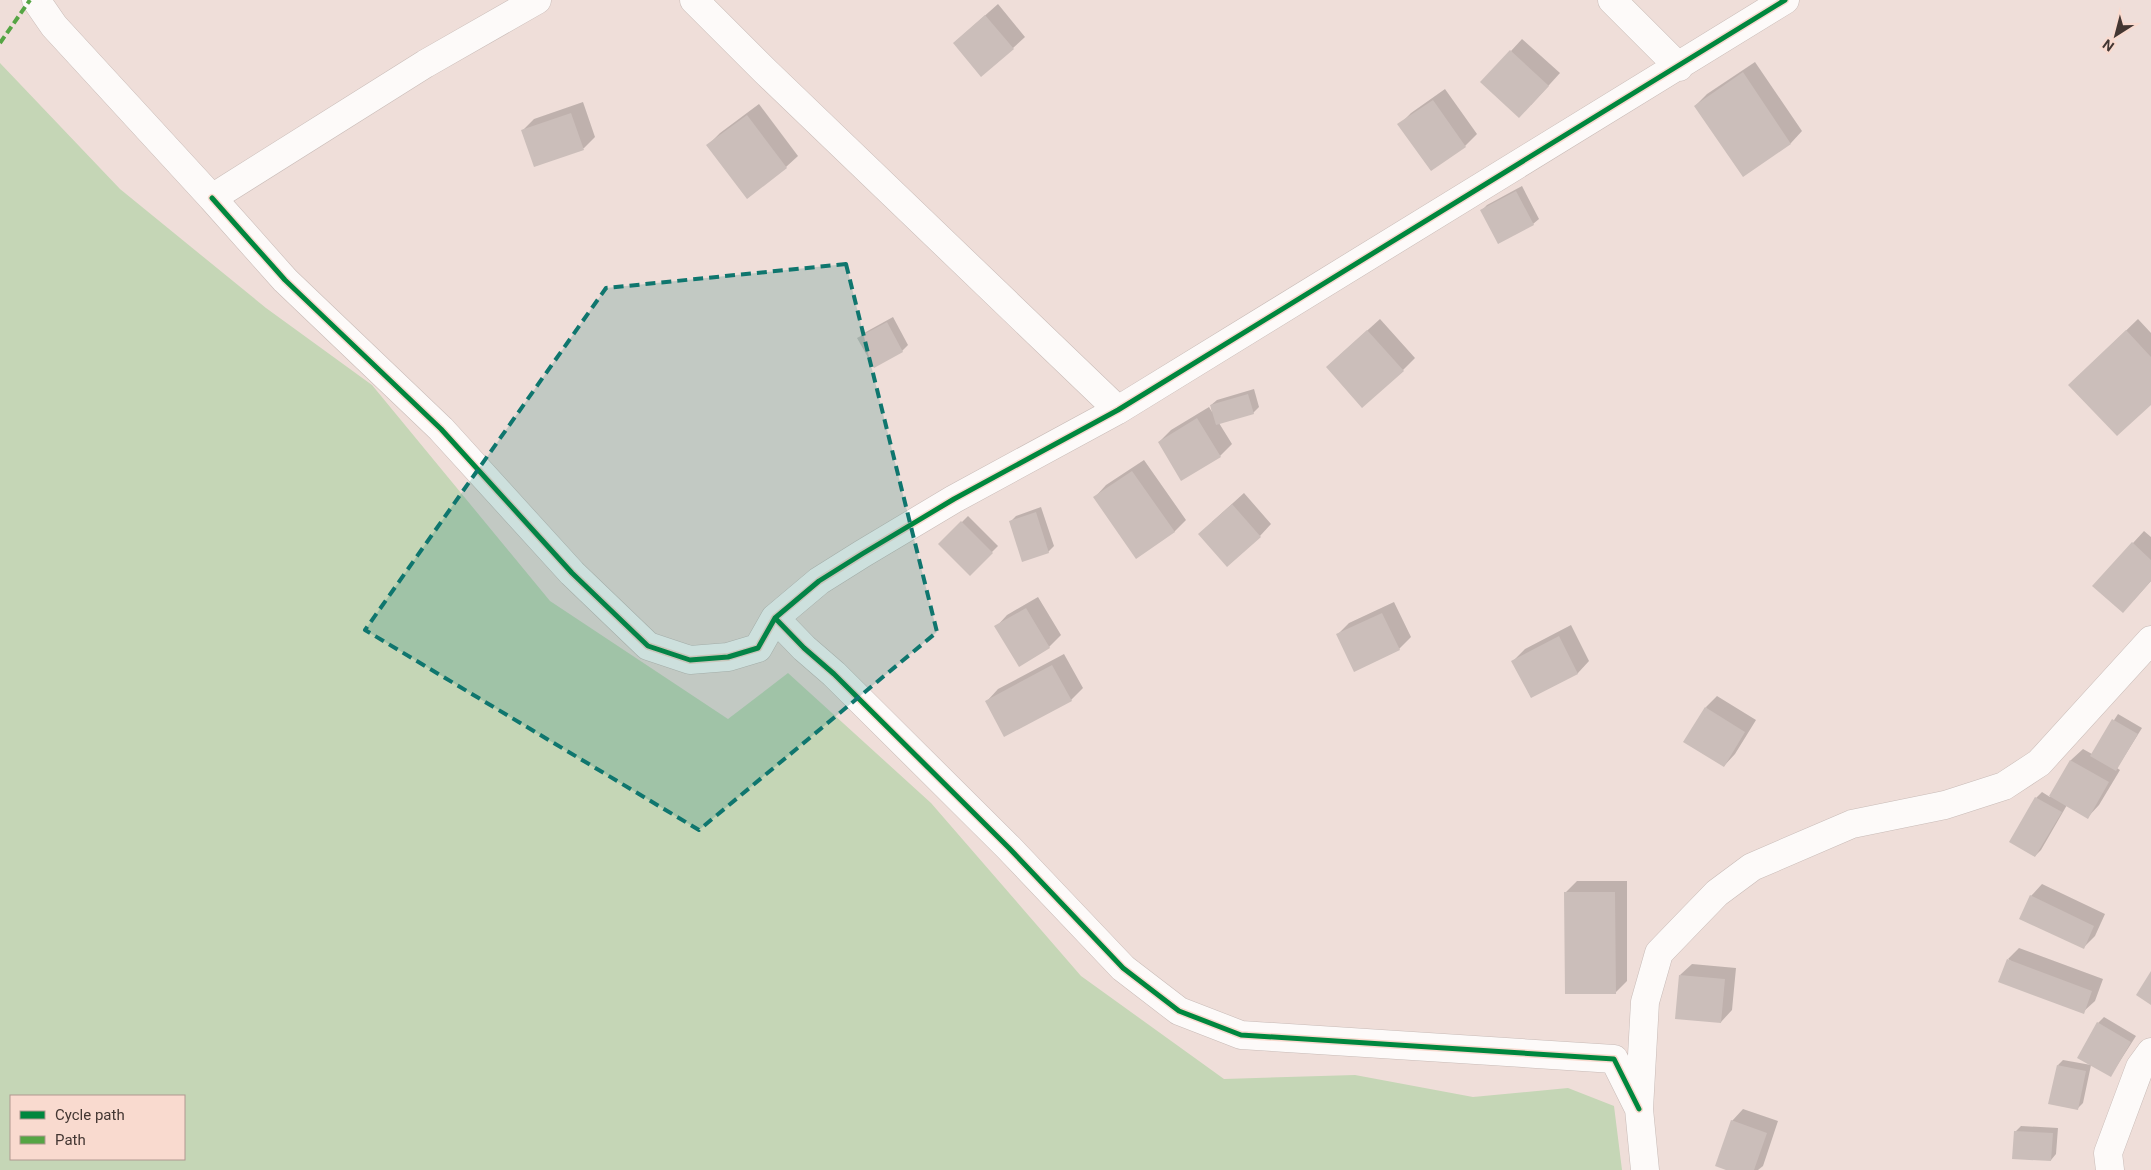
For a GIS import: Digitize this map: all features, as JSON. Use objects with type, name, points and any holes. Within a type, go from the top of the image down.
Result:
[{"type":"street","points":[[36,0],[54,26],[285,280],[440,429],[572,572],[648,646],[690,660],[728,657],[758,648],[775,618],[819,581],[954,500],[1118,410],[1785,0]]},
{"type":"street","points":[[212,198],[425,64],[538,0]]},
{"type":"street","points":[[694,0],[765,71],[1118,410]]},
{"type":"street","points":[[1612,0],[1679,66]]},
{"type":"street","points":[[775,618],[1009,848],[1123,968],[1179,1011],[1241,1035],[1614,1058],[1639,1109]]},
{"type":"street","points":[[1645,1170],[1639,1109],[1645,1002],[1659,953],[1717,893],[1752,867],[1852,824],[1945,805],[2004,786],[2039,763],[2151,640]]},
{"type":"street","points":[[2110,1170],[2108,1153],[2140,1067],[2151,1052]]},
{"type":"highlighted area","points":[[846,264],[937,632],[699,830],[365,630],[606,288]]},
{"type":"green space","points":[[0,63],[120,189],[266,308],[372,385],[550,601],[728,719],[788,673],[931,803],[1081,976],[1224,1079],[1355,1075],[1473,1097],[1568,1088],[1614,1106],[1622,1170],[0,1170]]},
{"type":"building","points":[[985,15],[1014,49],[981,77],[953,43]]},
{"type":"building","points":[[1510,50],[1549,86],[1519,118],[1480,82]]},
{"type":"building","points":[[1743,72],[1791,144],[1743,177],[1694,106]]},
{"type":"building","points":[[1433,100],[1466,147],[1431,171],[1397,124]]},
{"type":"building","points":[[571,113],[584,150],[534,167],[521,130]]},
{"type":"building","points":[[747,115],[787,168],[747,199],[706,145]]},
{"type":"building","points":[[1516,191],[1534,225],[1498,244],[1480,210]]},
{"type":"building","points":[[887,322],[903,352],[874,368],[857,338]]},
{"type":"building","points":[[1367,330],[1404,371],[1362,408],[1326,367]]},
{"type":"building","points":[[2126,330],[2151,357],[2151,405],[2117,436],[2068,385]]},
{"type":"building","points":[[1248,394],[1254,414],[1216,425],[1210,405]]},
{"type":"building","points":[[1197,418],[1221,457],[1181,481],[1158,442]]},
{"type":"building","points":[[1132,471],[1175,532],[1136,559],[1093,497]]},
{"type":"building","points":[[1232,504],[1261,537],[1227,567],[1198,534]]},
{"type":"building","points":[[1036,512],[1049,553],[1022,562],[1009,521]]},
{"type":"building","points":[[961,521],[993,553],[970,576],[938,544]]},
{"type":"building","points":[[2132,542],[2151,560],[2151,581],[2123,613],[2092,586]]},
{"type":"building","points":[[1026,608],[1050,648],[1019,667],[994,626]]},
{"type":"building","points":[[1382,613],[1400,650],[1354,672],[1336,634]]},
{"type":"building","points":[[1559,636],[1578,674],[1531,698],[1511,661]]},
{"type":"building","points":[[1052,665],[1072,701],[1004,737],[985,701]]},
{"type":"building","points":[[1705,707],[1745,732],[1724,767],[1683,742]]},
{"type":"building","points":[[2112,719],[2138,734],[2116,771],[2090,756]]},
{"type":"building","points":[[2070,760],[2109,782],[2088,819],[2049,796]]},
{"type":"building","points":[[2035,797],[2062,812],[2035,857],[2009,842]]},
{"type":"building","points":[[1564,892],[1615,892],[1616,994],[1565,994]]},
{"type":"building","points":[[2030,895],[2094,926],[2084,949],[2019,919]]},
{"type":"building","points":[[2007,959],[2092,991],[2084,1014],[1998,982]]},
{"type":"building","points":[[2151,971],[2151,1005],[2136,995]]},
{"type":"building","points":[[1679,975],[1725,979],[1721,1023],[1675,1019]]},
{"type":"building","points":[[2097,1022],[2131,1042],[2111,1077],[2077,1058]]},
{"type":"building","points":[[2057,1065],[2086,1071],[2078,1110],[2048,1104]]},
{"type":"building","points":[[1731,1120],[1767,1133],[1754,1170],[1726,1170],[1715,1166]]},
{"type":"building","points":[[2014,1131],[2053,1133],[2051,1161],[2012,1159]]},
{"type":"marked path","points":[[0,43],[30,0]]},
{"type":"cycle path","points":[[212,198],[285,280],[441,429],[572,573],[648,646],[690,660],[728,657],[758,648],[775,618],[819,581],[862,554],[954,499],[1118,410],[1785,0]]},
{"type":"cycle path","points":[[775,618],[1009,848],[1123,968],[1179,1011],[1241,1035],[1614,1059],[1639,1109]]}]
